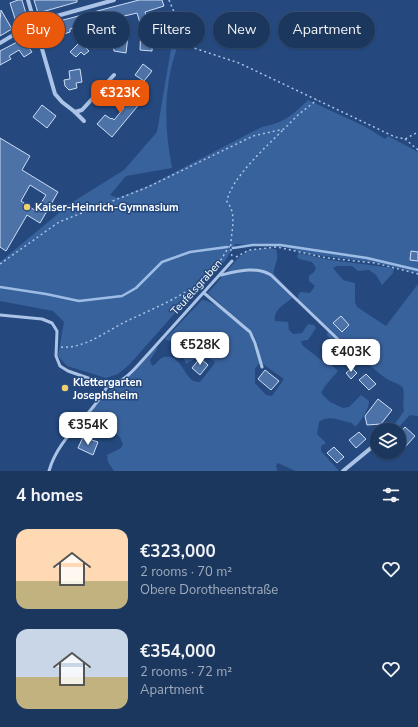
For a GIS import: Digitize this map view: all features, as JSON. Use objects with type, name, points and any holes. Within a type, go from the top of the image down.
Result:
[{"type":"street","points":[[28,0],[32,12]]},
{"type":"street","points":[[65,14],[114,0]]},
{"type":"street","points":[[0,43],[12,36]]},
{"type":"street","points":[[42,48],[55,94],[84,121]]},
{"type":"street","points":[[75,112],[86,105],[114,75]]},
{"type":"street","points":[[343,471],[370,449]]},
{"type":"lane","name":"Teufelsgraben","points":[[108,385],[120,381],[131,373],[221,275],[232,261]]},
{"type":"lane","points":[[221,275],[254,270],[263,271],[271,275],[347,348]]},
{"type":"lane","points":[[204,293],[250,332],[262,367]]},
{"type":"lane","points":[[0,315],[46,320],[52,323],[57,331],[56,360],[63,369],[108,385],[101,397],[68,434],[56,453],[49,471]]},
{"type":"path","points":[[169,0],[174,12],[177,38],[185,45],[239,63],[395,137],[405,139],[418,150]]},
{"type":"path","points":[[232,261],[231,244],[234,217],[231,206],[227,202],[228,195],[253,160],[299,114],[317,100]]},
{"type":"path","points":[[0,264],[60,222],[148,187],[253,136],[284,129]]},
{"type":"path","points":[[405,139],[418,132]]},
{"type":"path","points":[[57,345],[62,348],[72,348],[94,339],[156,308],[191,288],[210,274],[231,244]]},
{"type":"path","name":"Teufelsgraben","points":[[232,261],[236,256],[249,250],[277,247],[327,258],[375,263],[418,274]]},
{"type":"shaded area","points":[[171,48],[177,48],[167,91],[166,106],[167,137],[172,168],[126,176],[110,195],[118,198],[150,185],[262,127],[282,121],[292,115],[308,100],[366,127],[385,139],[388,136],[418,152],[418,273],[372,262],[309,254],[284,247],[235,244],[225,261],[199,286],[129,365],[118,374],[106,378],[67,366],[58,356],[64,322],[53,311],[0,301],[0,262],[71,203],[124,170],[157,132]]},
{"type":"shaded area","points":[[265,248],[276,249],[277,260],[274,268],[274,274],[294,296],[279,309],[275,316],[275,321],[288,322],[289,330],[293,334],[302,333],[308,324],[314,325],[316,328],[308,340],[301,341],[302,345],[321,360],[332,365],[338,371],[321,393],[330,402],[343,408],[349,407],[361,395],[369,401],[366,412],[355,427],[352,423],[331,418],[327,418],[319,422],[317,434],[326,443],[321,446],[321,451],[339,471],[295,471],[278,463],[276,465],[277,471],[114,471],[108,462],[107,455],[121,448],[123,444],[120,437],[109,428],[100,414],[90,423],[86,421],[86,418],[106,393],[130,375],[156,346],[157,349],[150,360],[152,366],[164,357],[171,357],[180,364],[190,379],[200,382],[215,363],[214,361],[202,354],[186,364],[178,341],[175,339],[169,341],[165,339],[202,300],[213,304],[228,314],[250,335],[255,347],[259,347],[254,336],[249,330],[208,293],[240,256],[249,250]],"holes":[[[260,362],[284,379],[272,396],[266,395],[255,383],[255,369]]]},
{"type":"shaded area","points":[[299,253],[330,260],[394,268],[393,273],[382,285],[376,275],[369,270],[358,271],[352,266],[337,266],[333,268],[343,280],[355,283],[355,302],[357,307],[386,326],[418,284],[418,416],[410,415],[403,423],[396,423],[404,411],[403,388],[399,384],[386,379],[365,363],[356,362],[343,366],[341,364],[337,346],[327,335],[328,330],[298,299],[300,292],[310,293],[315,286],[309,281],[309,276],[316,268],[312,262],[299,259],[297,256]]},
{"type":"building","points":[[22,0],[26,12],[13,12],[10,3]]},
{"type":"building","points":[[34,0],[77,0],[77,2],[38,12]]},
{"type":"building","points":[[139,0],[162,0],[164,6],[145,12],[138,12],[138,16],[137,13],[130,15],[130,12],[94,12]]},
{"type":"building","points":[[1,10],[12,29],[0,36]]},
{"type":"building","points":[[73,17],[73,28],[70,29],[70,32],[65,34],[65,20]]},
{"type":"building","points":[[12,45],[12,48],[29,48],[32,52],[24,57],[19,50],[9,56],[11,59],[0,65],[0,51]]},
{"type":"building","points":[[74,48],[86,48],[89,51],[84,55],[81,52],[76,57],[70,52]]},
{"type":"building","points":[[113,48],[127,48],[126,53],[114,51]]},
{"type":"building","points":[[140,48],[152,48],[152,51],[140,50]]},
{"type":"building","points":[[143,64],[152,71],[144,81],[135,75]]},
{"type":"building","points":[[80,69],[82,82],[76,83],[77,88],[69,90],[65,86],[64,80],[70,79],[69,71]]},
{"type":"building","points":[[127,90],[141,102],[112,137],[97,124],[105,115],[114,120],[124,108],[117,102]]},
{"type":"building","points":[[42,105],[56,116],[47,128],[33,117]]},
{"type":"building","name":"Kaiser-Heinrich-Gymnasium","points":[[0,138],[30,156],[22,170],[58,192],[40,223],[27,215],[6,251],[0,247]],"holes":[[[30,185],[46,195],[36,211],[21,201]]]},
{"type":"building","points":[[411,251],[418,252],[418,261],[410,260]]},
{"type":"building","points":[[341,316],[349,325],[342,332],[333,323]]},
{"type":"building","points":[[200,358],[208,365],[200,375],[192,368]]},
{"type":"building","points":[[352,368],[357,373],[351,379],[346,373]]},
{"type":"building","points":[[265,370],[279,381],[271,390],[258,379]]},
{"type":"building","points":[[366,374],[376,384],[369,390],[359,380]]},
{"type":"building","points":[[378,399],[392,410],[382,423],[370,423],[370,425],[367,425],[365,416]]},
{"type":"building","points":[[406,428],[415,436],[406,446]]},
{"type":"building","points":[[359,432],[366,439],[356,448],[349,440]]},
{"type":"building","points":[[83,437],[98,442],[93,455],[78,448]]},
{"type":"building","points":[[334,447],[344,457],[337,463],[327,453]]},
{"type":"waterway","points":[[233,248],[253,245],[280,245],[367,258],[418,270]]},
{"type":"waterway","points":[[0,287],[79,301],[122,296],[136,288],[162,262],[190,252],[227,247]]},
{"type":"place","name":"Kaiser-Heinrich-Gymnasium","points":[[27,207]]},
{"type":"place","name":"Klettergarten Josephsheim","points":[[65,388]]}]
